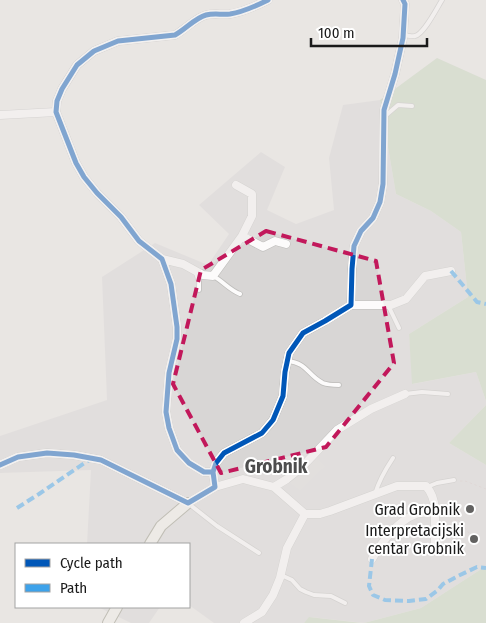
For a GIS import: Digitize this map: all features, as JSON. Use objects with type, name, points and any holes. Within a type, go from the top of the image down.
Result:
[{"type":"main road","points":[[151,543],[161,526],[188,503]]},
{"type":"main road","points":[[108,623],[116,608]]},
{"type":"street","points":[[236,185],[252,194],[252,216],[242,236],[213,276],[203,275],[183,264],[162,259],[139,242],[121,217],[84,177],[76,163],[56,112],[57,101],[62,89],[77,66],[94,51],[118,40],[175,34],[207,15],[230,14],[249,9],[268,0]]},
{"type":"street","points":[[351,305],[354,246],[361,232],[373,218],[380,202],[383,184],[384,110],[395,74],[403,35],[405,4],[403,0]]},
{"type":"street","points":[[0,115],[56,112]]},
{"type":"street","points":[[242,236],[262,247],[274,241],[286,244]]},
{"type":"street","points":[[162,259],[171,284],[177,327],[177,339],[169,373],[166,412],[169,428],[177,450],[189,463],[204,472],[213,472]]},
{"type":"street","points":[[215,487],[213,472],[216,463],[224,453],[262,433],[273,420],[283,396],[289,353],[303,333],[351,305],[391,305],[406,299],[425,276],[451,271]]},
{"type":"street","points":[[274,487],[302,467],[337,430],[371,409],[405,394]]},
{"type":"street","points":[[0,466],[18,457],[46,452],[101,460],[188,503],[215,487],[243,479],[274,487],[305,514],[320,514],[330,511],[397,486],[426,486],[436,503],[435,547]]},
{"type":"street","points":[[372,559],[379,546],[407,518],[417,514],[435,512]]},
{"type":"street","points":[[244,623],[262,612],[273,594],[281,575],[287,548],[305,514]]},
{"type":"lane","points":[[403,35],[418,35],[442,0]]},
{"type":"lane","points":[[384,118],[398,105],[412,106]]},
{"type":"lane","points":[[196,271],[199,290]]},
{"type":"lane","points":[[213,276],[222,281],[232,291],[240,294]]},
{"type":"lane","points":[[388,305],[399,328]]},
{"type":"lane","points":[[287,361],[302,365],[325,384],[339,385]]},
{"type":"lane","points":[[405,394],[422,392],[448,394]]},
{"type":"lane","points":[[375,495],[383,472],[393,458]]},
{"type":"lane","points":[[427,487],[436,483],[454,480]]},
{"type":"lane","points":[[188,503],[217,526],[259,553]]},
{"type":"lane","points":[[281,575],[292,580],[300,589],[306,592],[314,595],[331,596],[345,603]]},
{"type":"path","points":[[454,480],[465,481],[486,489]]},
{"type":"path","points":[[456,503],[454,508],[456,520],[470,532]]},
{"type":"path","points":[[456,520],[458,505],[466,505],[473,510],[472,513],[474,514],[477,508]]},
{"type":"path","points":[[456,520],[446,522],[443,536],[456,536],[466,528]]},
{"type":"path","points":[[395,538],[402,534],[435,536]]},
{"type":"highlighted area","points":[[266,231],[376,261],[394,363],[326,447],[221,473],[173,384],[201,270]]},
{"type":"shaded area","points":[[380,100],[396,194],[431,211],[461,232],[468,297],[409,334],[413,384],[476,372],[486,401],[486,405],[449,443],[486,465],[486,566],[421,608],[364,623],[310,617],[304,623],[214,623],[190,606],[190,543],[87,543],[91,470],[0,473],[0,436],[107,400],[102,277],[155,243],[208,265],[229,234],[199,205],[261,152],[285,167],[267,210],[296,224],[334,210],[329,158],[343,105]]},
{"type":"shaded area","points":[[316,458],[325,467],[300,491],[288,482]]},
{"type":"shaded area","points":[[100,608],[159,608],[149,623],[131,623]]},
{"type":"green space","points":[[437,58],[486,80],[486,401],[476,372],[412,384],[409,334],[468,297],[461,232],[431,211],[396,194],[380,100]]},
{"type":"green space","points":[[486,405],[486,465],[449,443]]},
{"type":"green space","points":[[486,566],[486,623],[364,623],[421,608]]},
{"type":"green space","points":[[309,617],[362,623],[304,623]]},
{"type":"marked path","points":[[451,271],[477,302],[486,304]]},
{"type":"marked path","points":[[17,508],[92,458]]},
{"type":"marked path","points":[[372,559],[369,586],[373,595],[385,600],[409,601],[426,599],[443,584],[458,576],[477,567],[486,568]]},
{"type":"cycle path","points":[[213,472],[204,472],[189,463],[177,450],[169,428],[166,412],[169,373],[177,339],[177,327],[171,284],[162,259],[139,241],[121,217],[84,177],[76,163],[56,112],[57,101],[77,65],[94,51],[118,41],[175,35],[202,16],[235,13],[268,0]]},
{"type":"cycle path","points":[[0,465],[18,457],[47,453],[101,460],[188,503],[215,487],[213,472],[216,463],[224,453],[262,433],[273,420],[283,396],[289,353],[303,333],[351,305],[354,246],[361,231],[373,218],[380,202],[383,184],[384,110],[403,38],[405,4],[403,0]]},
{"type":"place","name":"Grad Grobnik","points":[[470,509]]},
{"type":"place","name":"Interpretacijski centar Grobnik","points":[[474,539]]},
{"type":"district","name":"Grobnik","points":[[276,466]]}]
